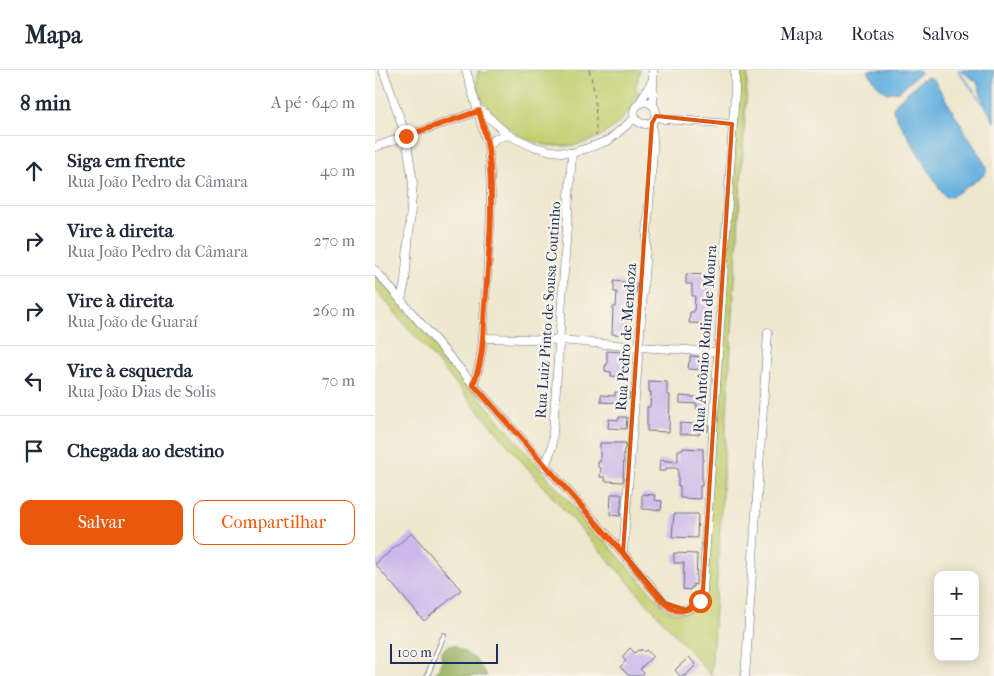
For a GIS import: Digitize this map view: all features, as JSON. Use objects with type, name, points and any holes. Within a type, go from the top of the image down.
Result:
[{"type":"street","points":[[383,70],[406,136],[413,183],[405,282],[401,300]]},
{"type":"street","points":[[466,70],[488,146],[490,164],[491,222],[483,338],[478,373],[473,384]]},
{"type":"street","points":[[653,70],[653,105],[656,108],[654,119]]},
{"type":"street","name":"Rua Antônio Rolim de Moura","points":[[623,553],[665,603],[673,609],[686,610],[700,601],[703,591],[735,70]]},
{"type":"street","points":[[653,79],[634,110],[635,118],[644,125],[654,119],[732,124]]},
{"type":"street","points":[[639,104],[646,102],[653,105]]},
{"type":"street","points":[[375,147],[479,111],[483,112],[507,135],[532,146],[551,151],[572,153],[609,140],[635,118]]},
{"type":"street","name":"Rua Pedro de Mendoza","points":[[623,553],[654,119]]},
{"type":"street","points":[[488,146],[496,138],[507,135]]},
{"type":"street","name":"Rua Luiz Pinto de Sousa Coutinho","points":[[545,467],[553,447],[572,153]]},
{"type":"street","points":[[375,270],[545,467],[623,553]]},
{"type":"street","points":[[745,676],[768,332]]},
{"type":"street","points":[[483,338],[560,340],[718,352]]},
{"type":"lane","points":[[427,676],[444,635]]},
{"type":"path","points":[[589,70],[596,102],[597,145]]},
{"type":"highlighted area","points":[[656,116],[732,124],[703,591],[700,601],[686,610],[665,603],[623,553],[652,123]]},
{"type":"green space","points":[[479,70],[483,74],[491,70],[640,70],[635,89],[640,92],[627,114],[610,130],[590,141],[569,146],[548,145],[526,139],[506,126],[488,108],[478,90],[477,75]]},
{"type":"green space","points":[[739,70],[748,70],[711,675],[541,484],[375,289],[375,274],[550,480],[665,608],[679,613],[696,607],[701,604]]},
{"type":"green space","points":[[454,645],[475,659],[487,676],[434,676],[442,663],[441,654],[446,647]]},
{"type":"water","points":[[867,70],[920,70],[920,73],[899,91],[886,93],[877,85]]},
{"type":"water","points":[[960,70],[994,70],[994,122],[985,105],[977,82]]},
{"type":"water","points":[[928,77],[934,80],[986,166],[986,172],[983,176],[953,196],[946,197],[943,194],[894,113],[893,108],[896,103],[921,80]]},
{"type":"building","points":[[708,273],[714,274],[710,297],[706,296],[706,313],[711,313],[710,324],[689,323],[690,312],[694,312],[695,296],[692,296],[692,284],[686,284],[686,274],[708,275]]},
{"type":"building","points":[[614,281],[637,283],[636,293],[634,293],[631,330],[628,329],[628,335],[612,334],[613,307],[616,307],[617,292],[614,292]]},
{"type":"building","points":[[607,351],[625,352],[627,354],[629,363],[626,363],[626,377],[611,376],[611,372],[605,371]]},
{"type":"building","points":[[690,356],[703,357],[708,360],[708,370],[688,369]]},
{"type":"building","points":[[649,381],[667,382],[667,395],[670,395],[669,432],[647,431],[647,407],[650,407],[651,392],[649,392]]},
{"type":"building","points":[[615,392],[630,393],[629,399],[625,398],[624,403],[601,402],[601,395],[615,396]]},
{"type":"building","points":[[680,396],[707,398],[706,410],[697,410],[697,404],[680,403]]},
{"type":"building","points":[[619,417],[627,417],[626,429],[608,428],[609,419],[619,420]]},
{"type":"building","points":[[680,423],[708,425],[708,431],[700,431],[700,434],[680,434]]},
{"type":"building","points":[[600,443],[626,443],[624,449],[623,482],[605,481],[605,477],[600,477],[601,468],[598,467],[598,462],[600,462]]},
{"type":"building","points":[[683,448],[703,449],[700,499],[680,498],[678,468],[666,468],[666,471],[659,471],[660,460],[678,462],[678,450],[683,450]]},
{"type":"building","points":[[611,494],[622,494],[620,516],[610,515]]},
{"type":"building","points":[[642,494],[655,495],[654,500],[662,501],[661,510],[642,509]]},
{"type":"building","points":[[674,514],[698,514],[697,538],[672,537]]},
{"type":"building","points":[[412,533],[461,590],[424,621],[375,564]]},
{"type":"building","points":[[674,553],[697,554],[696,585],[693,584],[693,588],[691,587],[690,590],[683,589],[684,563],[674,563]]},
{"type":"building","points":[[630,648],[635,653],[641,649],[644,652],[646,650],[653,656],[640,669],[644,673],[641,676],[629,676],[620,667],[626,661],[622,657]]},
{"type":"building","points":[[689,657],[696,665],[685,676],[680,676],[675,670]]},
{"type":"waterway","points":[[958,70],[988,110]]},
{"type":"route","points":[[406,136],[479,111],[489,156],[491,222],[483,338],[478,373],[473,384],[665,603],[673,609],[686,610],[700,601]]}]
